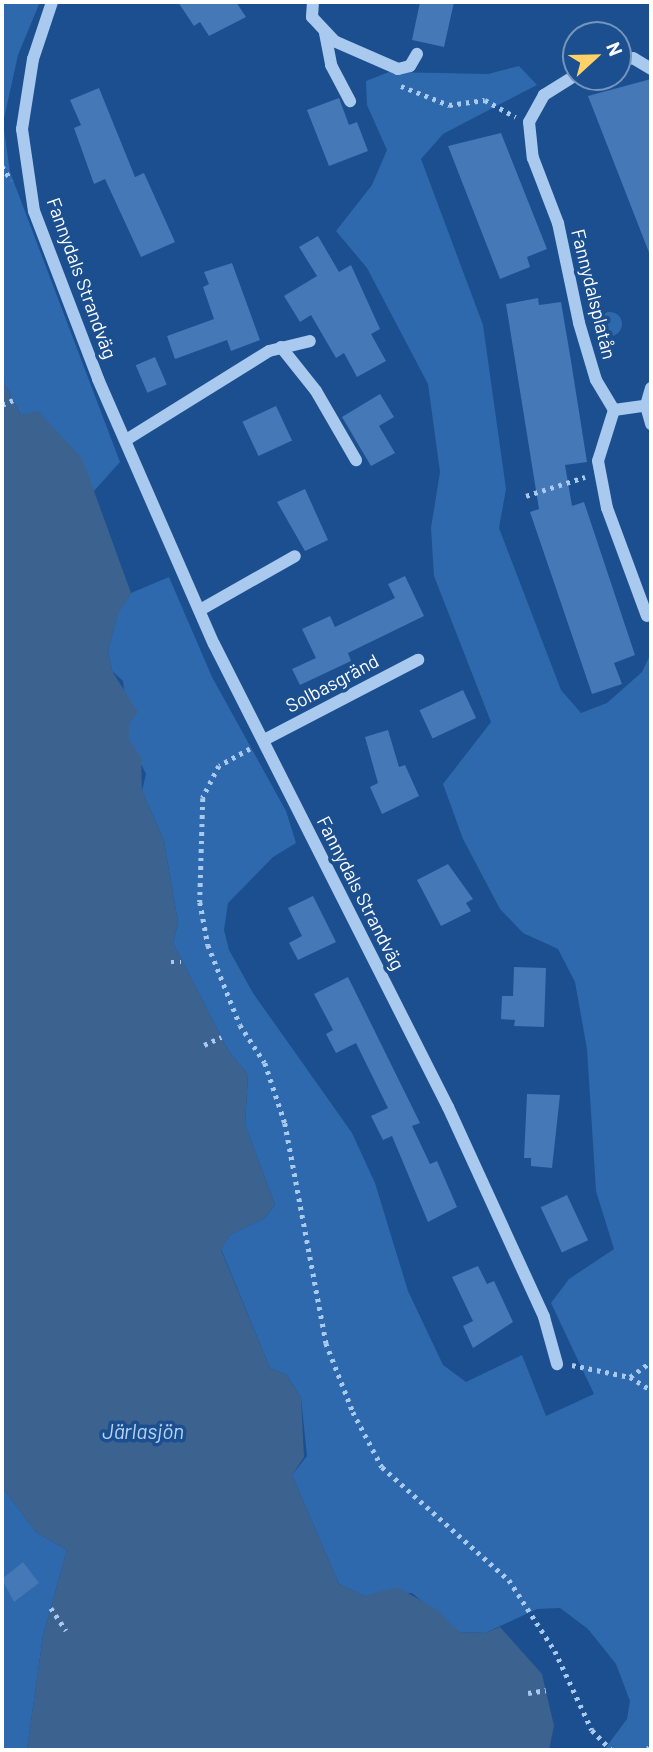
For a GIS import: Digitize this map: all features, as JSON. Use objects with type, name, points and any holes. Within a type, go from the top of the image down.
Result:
[{"type":"street","name":"Fannydals Strandväg","points":[[52,2],[33,59],[22,129],[34,211],[126,440],[200,610],[448,1107],[544,1317],[557,1364]]},
{"type":"street","points":[[313,2],[312,17],[334,41],[398,69],[410,65],[417,54]]},
{"type":"street","points":[[325,31],[331,65],[350,101]]},
{"type":"street","points":[[632,58],[651,69]]},
{"type":"street","points":[[529,122],[544,95],[562,84]]},
{"type":"street","name":"Fannydalsplatån","points":[[529,122],[533,158],[558,223],[582,334],[596,380],[614,410]]},
{"type":"street","points":[[126,440],[281,346],[310,341]]},
{"type":"street","points":[[281,346],[316,391],[356,460]]},
{"type":"street","points":[[651,388],[651,424]]},
{"type":"street","points":[[647,616],[607,508],[600,471],[601,441],[614,410],[649,405]]},
{"type":"street","points":[[200,610],[295,556]]},
{"type":"street","name":"Solbasgränd","points":[[264,740],[418,660]]},
{"type":"path","points":[[390,81],[449,105],[485,100],[529,122]]},
{"type":"path","points":[[2,405],[13,400]]},
{"type":"path","points":[[526,496],[600,471]]},
{"type":"path","points":[[264,740],[219,766],[203,798],[200,902],[208,945],[240,1025],[265,1063],[285,1123],[326,1343],[353,1412],[382,1467],[509,1580],[555,1651],[592,1730],[611,1750]]},
{"type":"path","points":[[171,962],[181,962]]},
{"type":"path","points":[[204,1045],[221,1037]]},
{"type":"path","points":[[630,1377],[651,1362]]},
{"type":"path","points":[[557,1364],[630,1377],[651,1390]]},
{"type":"path","points":[[51,1608],[66,1630]]},
{"type":"path","points":[[528,1693],[546,1690]]},
{"type":"path","points":[[648,1750],[651,1741]]},
{"type":"shaded area","points":[[2,2],[40,2],[18,55],[3,123],[10,172],[120,462],[94,491],[56,432],[38,412],[21,415],[2,379]]},
{"type":"shaded area","points":[[519,66],[537,85],[443,134],[421,159],[483,325],[506,489],[499,528],[561,690],[581,713],[607,703],[642,672],[651,653],[651,1750],[604,1750],[627,1719],[630,1701],[616,1664],[588,1629],[560,1608],[537,1609],[485,1633],[459,1632],[412,1593],[364,1596],[339,1584],[292,1475],[307,1456],[301,1398],[287,1375],[270,1368],[221,1249],[230,1235],[265,1218],[275,1205],[245,1124],[248,1075],[228,1050],[173,943],[178,923],[164,841],[142,791],[146,774],[129,740],[123,681],[112,671],[108,651],[118,613],[131,593],[169,577],[212,677],[286,811],[296,843],[273,857],[228,903],[224,930],[229,950],[253,993],[352,1133],[375,1183],[408,1291],[443,1365],[466,1382],[522,1355],[546,1416],[594,1394],[551,1303],[569,1279],[614,1249],[596,1191],[587,1049],[575,982],[558,949],[523,933],[500,909],[463,839],[443,784],[491,722],[434,576],[431,528],[440,472],[428,384],[367,268],[336,231],[372,185],[387,150],[367,105],[366,81],[389,72],[488,74]]},
{"type":"shaded area","points":[[605,312],[615,312],[622,319],[622,329],[615,336],[605,336],[598,329],[598,319]]},
{"type":"shaded area","points":[[2,1487],[36,1532],[67,1550],[43,1636],[27,1750],[2,1750]]},
{"type":"water","name":"Järlasjön","points":[[2,379],[21,415],[38,411],[82,458],[131,593],[118,614],[108,651],[112,671],[138,712],[129,724],[129,740],[141,757],[142,791],[164,841],[178,923],[173,943],[228,1050],[248,1075],[245,1124],[275,1205],[265,1218],[230,1235],[221,1250],[270,1368],[287,1375],[301,1398],[304,1457],[292,1475],[339,1584],[364,1596],[397,1587],[436,1609],[459,1632],[485,1633],[500,1627],[542,1674],[554,1726],[549,1750],[27,1750],[43,1636],[67,1550],[36,1532],[2,1487]]},
{"type":"building","points":[[178,2],[236,2],[246,17],[209,36],[200,22],[194,26]]},
{"type":"building","points":[[420,2],[454,2],[444,47],[412,40]]},
{"type":"building","points":[[651,79],[651,255],[588,96],[607,91],[632,91],[632,84]]},
{"type":"building","points":[[99,88],[135,177],[144,173],[175,242],[141,257],[105,179],[94,184],[74,128],[81,125],[70,100]]},
{"type":"building","points":[[339,98],[349,125],[357,122],[368,151],[329,166],[307,110]]},
{"type":"building","points":[[501,133],[547,249],[527,257],[530,267],[500,279],[448,146]]},
{"type":"building","points":[[318,236],[339,272],[351,265],[380,329],[371,334],[386,361],[357,377],[344,353],[336,358],[311,315],[300,322],[284,296],[317,276],[299,247]]},
{"type":"building","points":[[232,263],[260,340],[231,351],[227,340],[175,359],[167,336],[214,319],[203,287],[209,284],[204,272]]},
{"type":"building","points":[[538,298],[539,305],[561,302],[571,361],[587,462],[565,465],[572,506],[584,502],[635,655],[614,663],[622,684],[592,694],[530,512],[539,509],[506,304]]},
{"type":"building","points":[[155,357],[167,385],[147,393],[136,365]]},
{"type":"building","points":[[380,394],[394,417],[379,426],[395,453],[371,466],[342,417]]},
{"type":"building","points":[[276,406],[292,440],[259,456],[242,422]]},
{"type":"building","points":[[305,489],[328,540],[305,551],[277,502]]},
{"type":"building","points":[[405,576],[424,616],[348,653],[351,661],[300,685],[292,669],[316,658],[302,629],[330,616],[335,627],[395,598],[388,584]]},
{"type":"building","points":[[463,690],[476,718],[433,738],[419,710]]},
{"type":"building","points":[[388,730],[399,767],[405,765],[419,796],[382,814],[370,787],[378,783],[365,737]]},
{"type":"building","points":[[448,864],[473,899],[466,903],[471,911],[441,926],[417,880]]},
{"type":"building","points":[[313,896],[336,942],[298,960],[289,943],[302,936],[288,908]]},
{"type":"building","points":[[514,967],[546,968],[544,1027],[514,1026],[515,1020],[501,1019],[502,996],[513,996]]},
{"type":"building","points":[[348,977],[420,1123],[412,1126],[430,1164],[437,1161],[457,1207],[428,1222],[392,1136],[383,1140],[371,1116],[388,1108],[356,1043],[336,1053],[326,1034],[333,1030],[314,994]]},
{"type":"building","points":[[527,1094],[560,1095],[552,1168],[531,1166],[531,1158],[524,1158]]},
{"type":"building","points":[[567,1195],[588,1240],[562,1253],[541,1207]]},
{"type":"building","points":[[478,1266],[487,1284],[494,1281],[513,1322],[473,1348],[463,1326],[473,1321],[452,1277]]},
{"type":"building","points":[[23,1562],[39,1583],[14,1602],[2,1579]]}]
